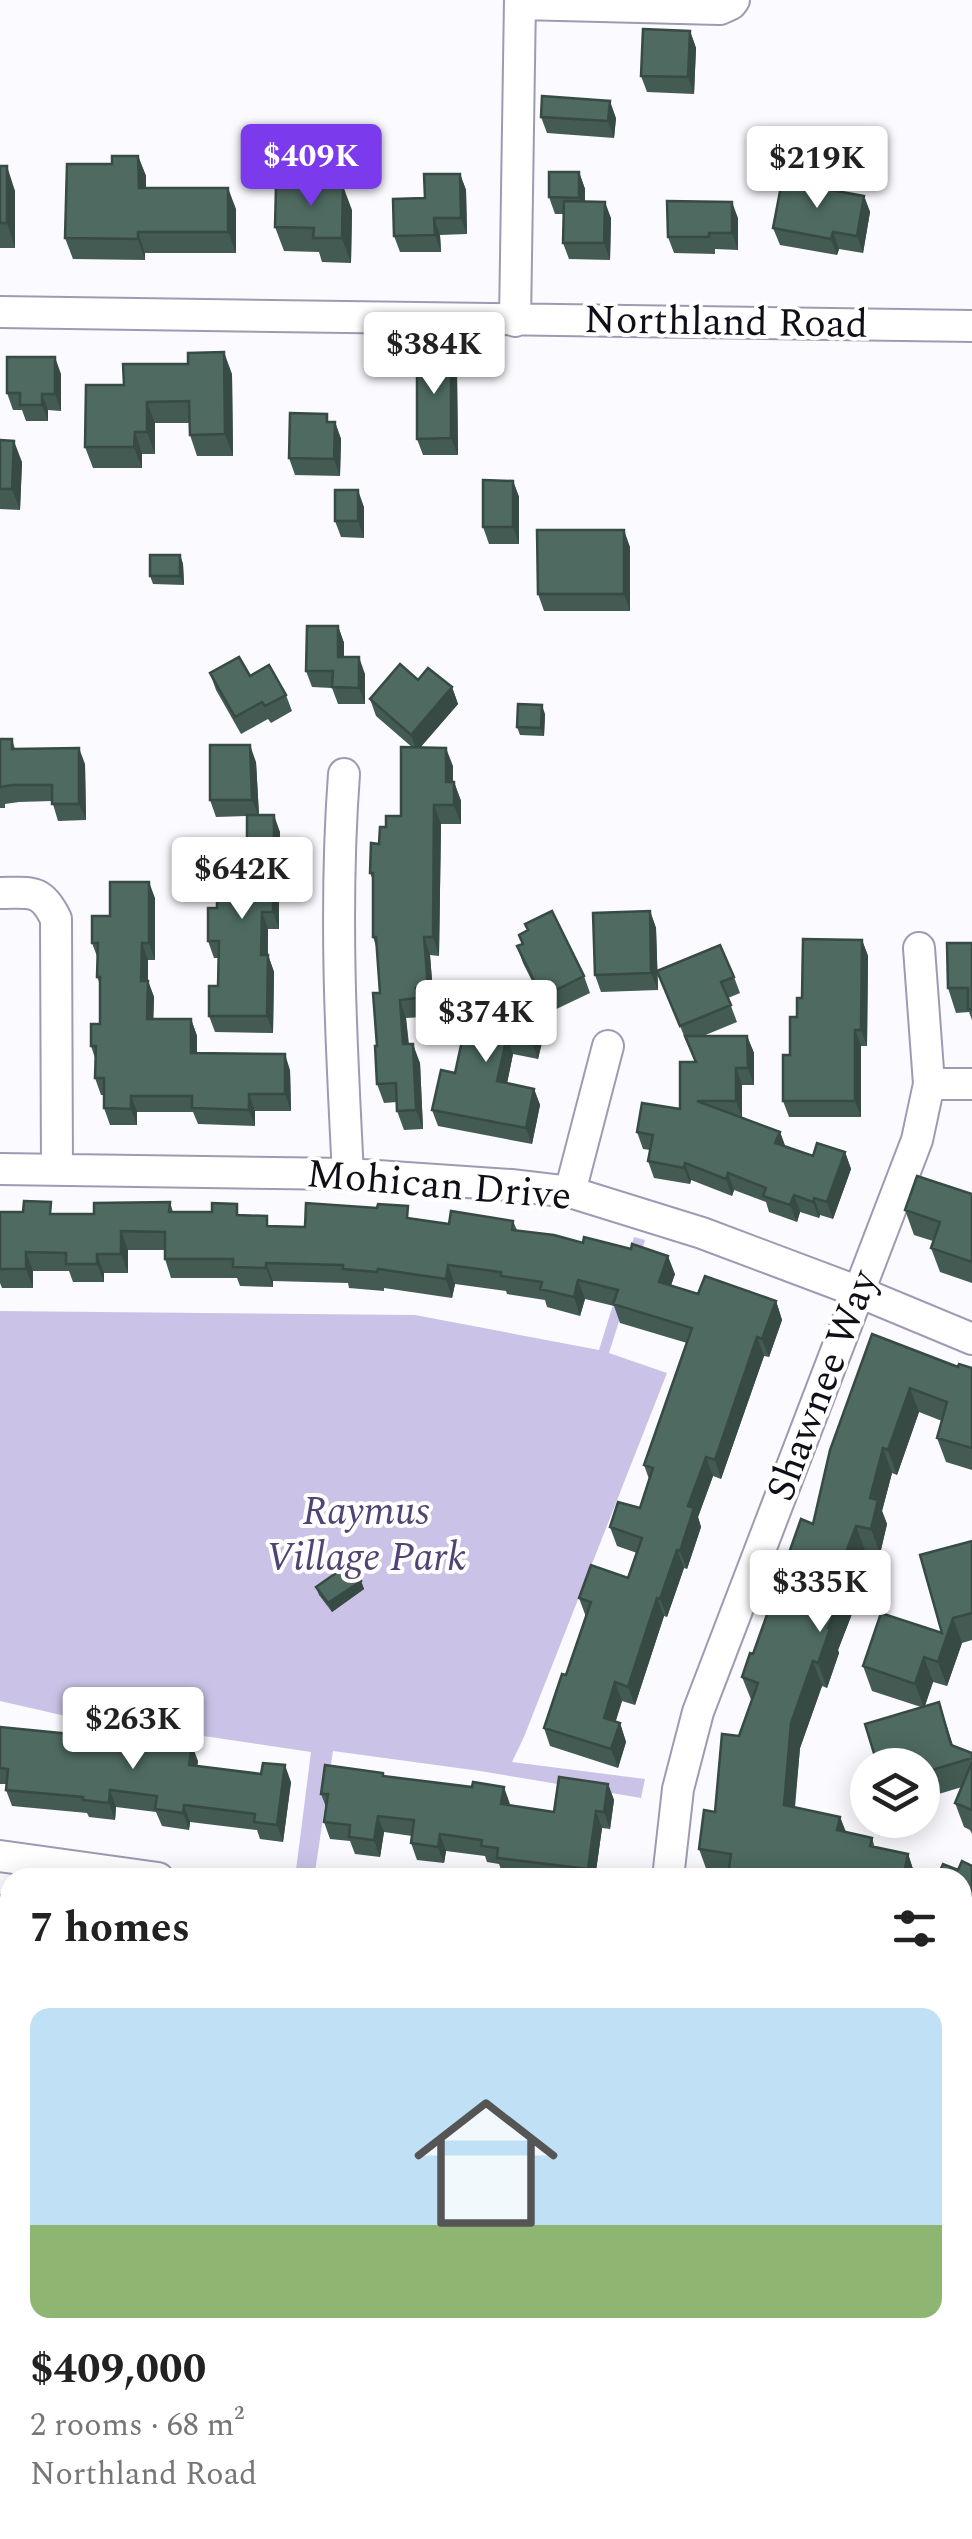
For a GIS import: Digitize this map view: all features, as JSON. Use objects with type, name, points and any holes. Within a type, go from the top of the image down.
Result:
[{"type":"street","points":[[515,321],[520,10],[720,9],[734,0]]},
{"type":"street","name":"Northland Road","points":[[0,312],[972,326]]},
{"type":"street","points":[[344,774],[338,848],[339,987],[348,1174]]},
{"type":"street","points":[[0,893],[34,893],[48,902],[56,919],[57,1170]]},
{"type":"street","name":"Shawnee Way","points":[[669,1868],[678,1789],[698,1712],[916,1140],[930,1084],[919,948]]},
{"type":"street","points":[[570,1192],[608,1046]]},
{"type":"street","points":[[930,1084],[972,1084]]},
{"type":"street","name":"Mohican Drive","points":[[0,1169],[348,1174],[511,1184],[570,1192],[702,1233],[972,1339]]},
{"type":"street","points":[[0,1856],[86,1868]]},
{"type":"green space","name":"Raymus Village Park","points":[[634,1237],[645,1240],[609,1353],[667,1373],[512,1762],[645,1779],[641,1798],[333,1751],[316,1868],[296,1868],[311,1752],[61,1715],[0,1701],[0,1311],[415,1315],[599,1350]]},
{"type":"building","points":[[643,29],[690,31],[688,77],[641,76]]},
{"type":"building","points":[[542,96],[610,101],[608,121],[541,117]]},
{"type":"building","points":[[112,156],[138,156],[139,188],[228,188],[228,232],[138,232],[138,239],[65,238],[67,164],[112,164]]},
{"type":"building","points":[[0,166],[7,166],[7,223],[0,223]]},
{"type":"building","points":[[549,172],[579,172],[579,198],[549,197]]},
{"type":"building","points":[[424,174],[460,174],[461,218],[434,218],[435,235],[394,236],[393,199],[425,198]]},
{"type":"building","points":[[782,181],[864,196],[857,236],[833,232],[831,239],[773,228]]},
{"type":"building","points":[[276,186],[343,186],[342,238],[313,238],[314,228],[275,227]]},
{"type":"building","points":[[564,201],[605,202],[604,243],[563,243]]},
{"type":"building","points":[[667,201],[732,202],[732,233],[668,237]]},
{"type":"building","points":[[224,352],[225,434],[190,435],[189,401],[147,402],[147,432],[135,432],[134,447],[85,447],[86,385],[124,385],[123,364],[188,364],[188,353]]},
{"type":"building","points":[[417,356],[451,356],[451,438],[417,439]]},
{"type":"building","points":[[7,357],[55,357],[55,394],[42,394],[42,405],[20,405],[20,393],[7,393]]},
{"type":"building","points":[[290,413],[327,414],[327,422],[335,422],[334,459],[289,458]]},
{"type":"building","points":[[0,440],[14,441],[12,489],[0,489]]},
{"type":"building","points":[[483,480],[513,481],[513,527],[483,527]]},
{"type":"building","points":[[335,490],[358,490],[358,521],[335,521]]},
{"type":"building","points":[[537,530],[624,530],[624,594],[538,594]]},
{"type":"building","points":[[150,555],[180,555],[180,576],[150,576]]},
{"type":"building","points":[[307,626],[338,626],[338,657],[359,657],[359,688],[332,687],[333,671],[306,671]]},
{"type":"building","points":[[239,657],[250,676],[269,665],[286,695],[265,706],[262,702],[235,717],[210,673]]},
{"type":"building","points":[[400,664],[418,680],[428,668],[452,687],[411,735],[370,699]]},
{"type":"building","points":[[518,704],[542,705],[541,728],[517,727]]},
{"type":"building","points":[[0,739],[12,739],[12,749],[79,748],[79,804],[52,804],[52,785],[0,787]]},
{"type":"building","points":[[210,745],[250,745],[252,800],[210,800]]},
{"type":"building","points":[[401,747],[446,748],[446,782],[454,782],[454,805],[434,805],[433,937],[424,937],[428,987],[416,988],[417,998],[400,1000],[403,1044],[413,1044],[416,1110],[397,1111],[396,1083],[377,1084],[373,993],[380,993],[370,873],[371,843],[379,844],[380,827],[386,827],[386,816],[401,816]]},
{"type":"building","points":[[247,815],[274,815],[274,844],[268,844],[273,912],[262,912],[261,955],[268,955],[267,1016],[209,1016],[209,986],[218,986],[219,941],[208,941],[208,908],[217,908],[217,840],[247,840]]},
{"type":"building","points":[[110,882],[149,882],[149,943],[142,943],[141,981],[148,981],[147,1019],[191,1019],[191,1053],[285,1054],[285,1094],[249,1094],[249,1110],[192,1108],[192,1096],[131,1096],[131,1109],[104,1108],[104,1078],[95,1078],[96,1046],[91,1046],[91,1024],[100,1024],[98,943],[92,943],[92,916],[110,916]]},
{"type":"building","points":[[552,911],[584,976],[542,997],[517,946],[523,944],[519,935],[528,930],[525,924]]},
{"type":"building","points":[[650,911],[651,973],[595,975],[593,913]]},
{"type":"building","points":[[803,939],[862,940],[861,1030],[855,1030],[855,1101],[783,1101],[783,1055],[790,1055],[790,1017],[797,1017],[797,998],[802,998]]},
{"type":"building","points":[[947,943],[972,943],[972,1009],[968,1009],[968,988],[948,988]]},
{"type":"building","points":[[720,945],[734,977],[721,982],[731,1005],[680,1026],[657,971]]},
{"type":"building","points":[[458,996],[539,1013],[532,1043],[507,1037],[497,1081],[534,1089],[526,1128],[432,1110],[441,1070],[455,1073],[465,1027],[452,1024]]},
{"type":"building","points":[[685,1036],[747,1036],[748,1068],[736,1068],[736,1101],[697,1101],[780,1132],[775,1143],[813,1156],[817,1143],[845,1152],[827,1202],[794,1195],[790,1205],[763,1196],[766,1188],[728,1173],[726,1179],[685,1163],[684,1168],[648,1161],[653,1135],[637,1132],[642,1103],[680,1109],[680,1062],[696,1062]]},
{"type":"building","points":[[917,1176],[972,1194],[972,1262],[931,1248],[940,1222],[905,1210]]},
{"type":"building","points":[[24,1201],[51,1202],[50,1214],[94,1214],[94,1203],[170,1202],[169,1212],[212,1212],[212,1203],[237,1204],[237,1215],[267,1216],[267,1226],[305,1227],[306,1203],[408,1206],[407,1218],[449,1224],[451,1211],[513,1221],[512,1230],[583,1243],[584,1237],[631,1249],[632,1244],[668,1256],[659,1282],[698,1294],[705,1276],[776,1301],[762,1339],[757,1337],[715,1460],[706,1457],[688,1506],[694,1508],[680,1551],[677,1550],[660,1599],[657,1598],[628,1687],[615,1682],[604,1718],[620,1723],[611,1749],[544,1728],[591,1602],[579,1598],[591,1565],[628,1578],[642,1538],[610,1527],[618,1502],[640,1508],[653,1468],[644,1465],[692,1328],[613,1304],[618,1290],[578,1280],[574,1297],[540,1289],[542,1282],[448,1265],[446,1279],[378,1269],[343,1269],[343,1265],[266,1263],[266,1268],[233,1267],[233,1259],[165,1259],[165,1232],[121,1231],[121,1254],[97,1254],[97,1264],[66,1264],[66,1253],[26,1252],[26,1269],[0,1269],[0,1212],[23,1212]]},
{"type":"building","points":[[872,1334],[958,1367],[959,1364],[972,1368],[972,1448],[937,1438],[947,1402],[910,1388],[888,1450],[883,1448],[870,1498],[878,1500],[871,1529],[856,1526],[843,1560],[853,1564],[818,1663],[813,1661],[791,1723],[784,1805],[840,1817],[837,1830],[850,1833],[850,1838],[872,1838],[870,1846],[908,1854],[905,1868],[729,1868],[731,1854],[699,1849],[704,1810],[715,1812],[722,1734],[739,1736],[758,1683],[742,1677],[750,1653],[753,1654],[801,1519],[813,1524],[830,1450]]},
{"type":"building","points":[[972,1541],[972,1613],[953,1618],[938,1662],[924,1657],[915,1684],[863,1666],[881,1613],[942,1633],[920,1555]]},
{"type":"building","points":[[349,1564],[361,1581],[328,1603],[316,1587]]},
{"type":"building","points":[[939,1702],[951,1745],[972,1753],[972,1758],[940,1768],[940,1748],[872,1748],[865,1724]]},
{"type":"building","points":[[79,1723],[117,1727],[116,1735],[192,1745],[189,1765],[261,1774],[263,1763],[285,1765],[277,1825],[254,1822],[255,1814],[184,1805],[183,1813],[155,1809],[157,1796],[110,1790],[109,1803],[6,1790],[8,1769],[0,1768],[0,1727],[71,1734],[79,1732]]},
{"type":"building","points":[[972,1762],[972,1810],[955,1803]]},
{"type":"building","points":[[325,1765],[472,1787],[473,1782],[504,1787],[501,1804],[554,1812],[559,1777],[608,1784],[604,1812],[596,1811],[588,1868],[497,1858],[498,1848],[481,1846],[482,1840],[440,1834],[438,1847],[411,1843],[414,1820],[378,1816],[374,1840],[349,1837],[350,1825],[324,1822],[328,1794],[321,1794]]}]
